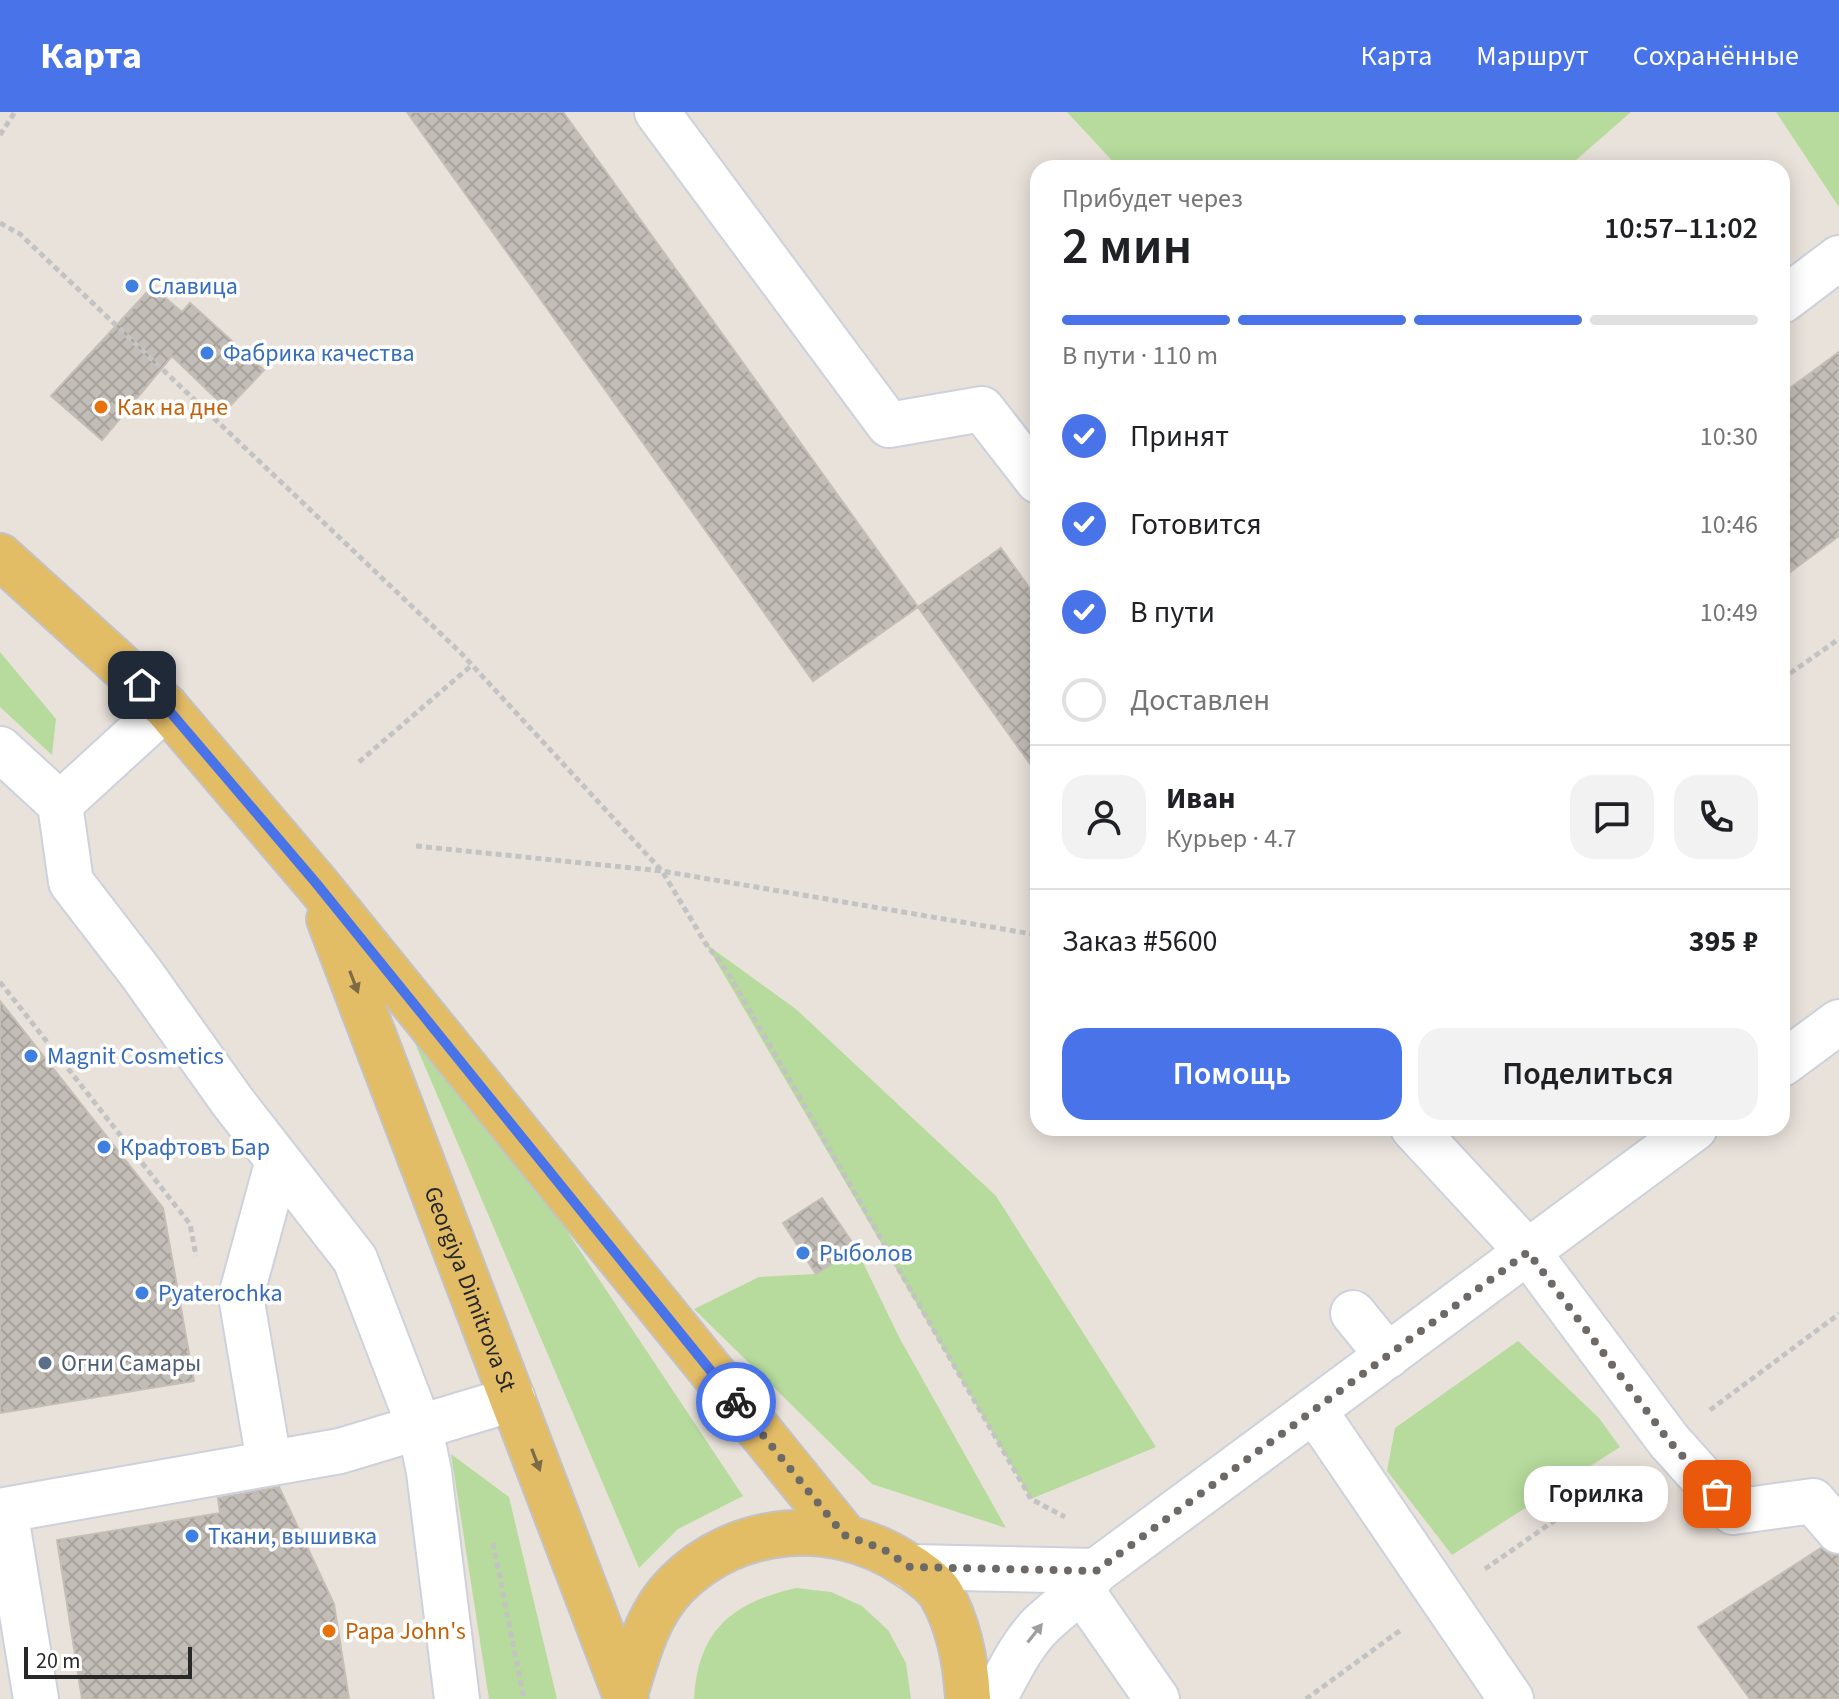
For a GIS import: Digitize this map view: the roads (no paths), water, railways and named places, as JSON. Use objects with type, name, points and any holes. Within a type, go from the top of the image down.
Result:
[{"type":"main road","name":"Georgiya Dimitrova St","points":[[0,556],[166,707],[316,883],[844,1535]]},
{"type":"main road","name":"Georgiya Dimitrova St","points":[[316,883],[625,1696]]},
{"type":"main road","points":[[625,1696],[645,1631],[675,1585],[721,1551],[780,1532],[844,1535],[883,1549],[940,1592],[966,1665],[968,1699]]},
{"type":"street","points":[[657,112],[889,425],[982,409],[1030,471]]},
{"type":"street","points":[[1790,295],[1839,258]]},
{"type":"street","points":[[60,804],[166,707]]},
{"type":"street","points":[[0,749],[60,804],[71,882],[141,973],[232,1101],[355,1259],[420,1428],[429,1472],[457,1699]]},
{"type":"street","points":[[1790,1058],[1839,1022]]},
{"type":"street","points":[[1420,1136],[1528,1252],[1669,1441],[1733,1512],[1813,1501],[1839,1531]]},
{"type":"street","points":[[994,1699],[1040,1626],[1089,1581],[1684,1136]]},
{"type":"street","points":[[269,1462],[241,1296],[278,1160]]},
{"type":"street","points":[[1353,1313],[1388,1356]]},
{"type":"street","points":[[36,1699],[3,1513],[340,1451],[513,1399]]},
{"type":"street","points":[[1314,1410],[1511,1699]]},
{"type":"street","points":[[910,1567],[1089,1581]]},
{"type":"street","points":[[1089,1581],[1157,1699]]},
{"type":"place","name":"Славица","points":[[132,286]]},
{"type":"place","name":"Фабрика качества","points":[[207,353]]},
{"type":"place","name":"Как на дне","points":[[101,407]]},
{"type":"place","name":"Magnit Cosmetics","points":[[31,1056]]},
{"type":"place","name":"Крафтовъ Бар","points":[[104,1147]]},
{"type":"place","name":"Рыболов","points":[[803,1253]]},
{"type":"place","name":"Pyaterochka","points":[[142,1293]]},
{"type":"place","name":"Огни Самары","points":[[45,1363]]},
{"type":"place","name":"Горилка","points":[[1717,1494]]},
{"type":"place","name":"Ткани, вышивка","points":[[192,1536]]},
{"type":"place","name":"Papa John's","points":[[329,1631]]}]
